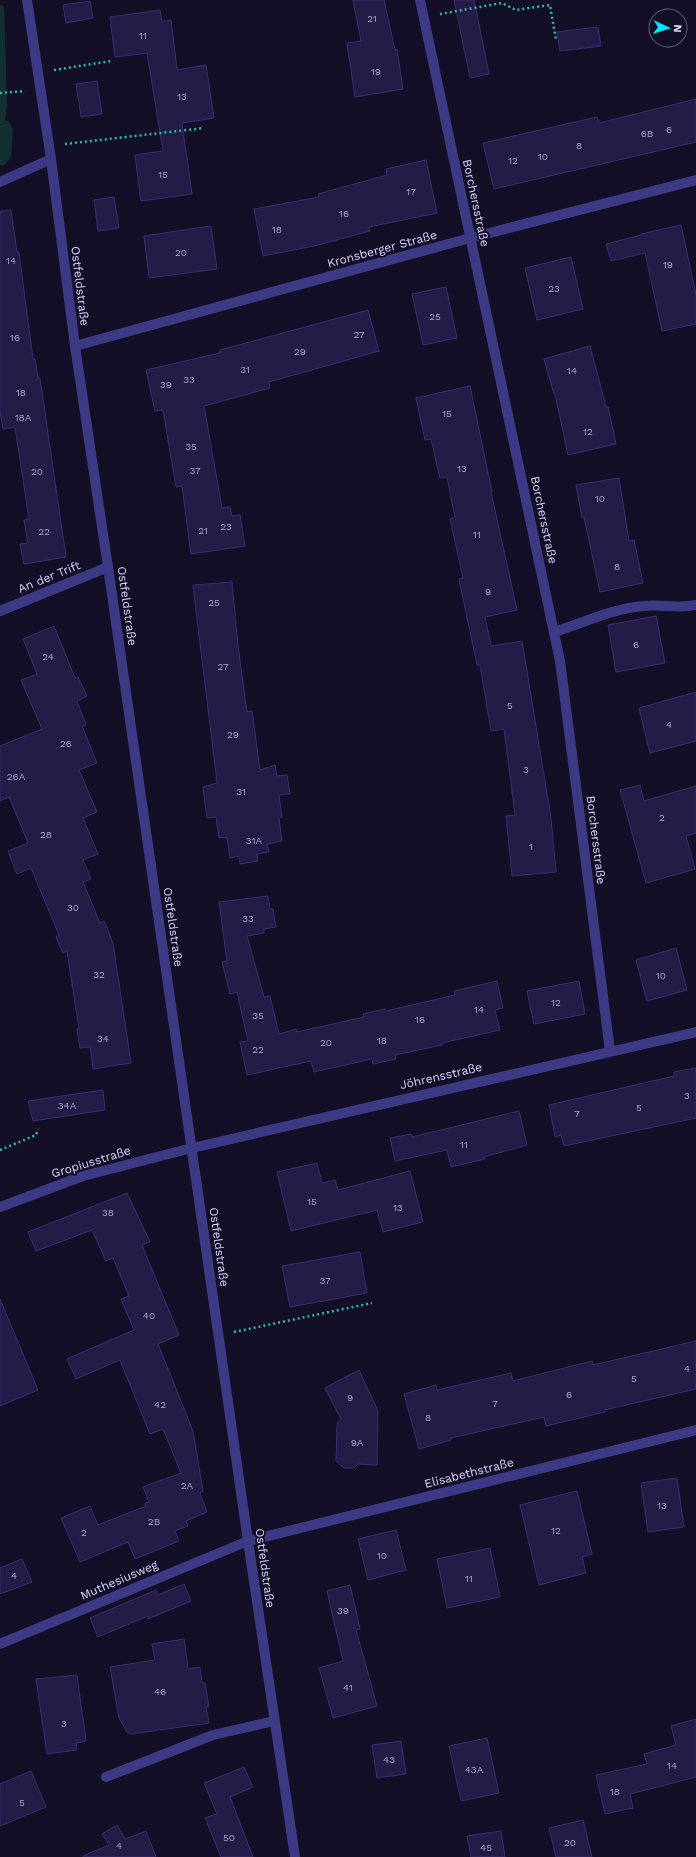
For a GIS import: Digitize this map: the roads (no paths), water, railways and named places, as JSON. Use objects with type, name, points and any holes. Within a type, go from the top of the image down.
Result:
[{"type":"street","name":"Ostfeldstraße","points":[[27,0],[51,159],[75,346],[295,1857]]},
{"type":"street","name":"Borchersstraße","points":[[420,0],[560,661],[610,1051]]},
{"type":"street","points":[[0,182],[51,159]]},
{"type":"street","name":"Kronsberger Straße","points":[[75,346],[470,238],[696,180]]},
{"type":"street","name":"An der Trift","points":[[0,611],[108,567]]},
{"type":"street","points":[[554,632],[616,612],[643,606],[682,608],[696,605]]},
{"type":"street","name":"Jöhrensstraße","points":[[192,1148],[696,1032]]},
{"type":"street","name":"Gropiusstraße","points":[[0,1207],[83,1176],[192,1148]]},
{"type":"street","name":"Elisabethstraße","points":[[248,1541],[696,1430]]},
{"type":"street","name":"Muthesiusweg","points":[[0,1644],[248,1541]]},
{"type":"street","points":[[106,1777],[212,1735],[274,1721]]}]
